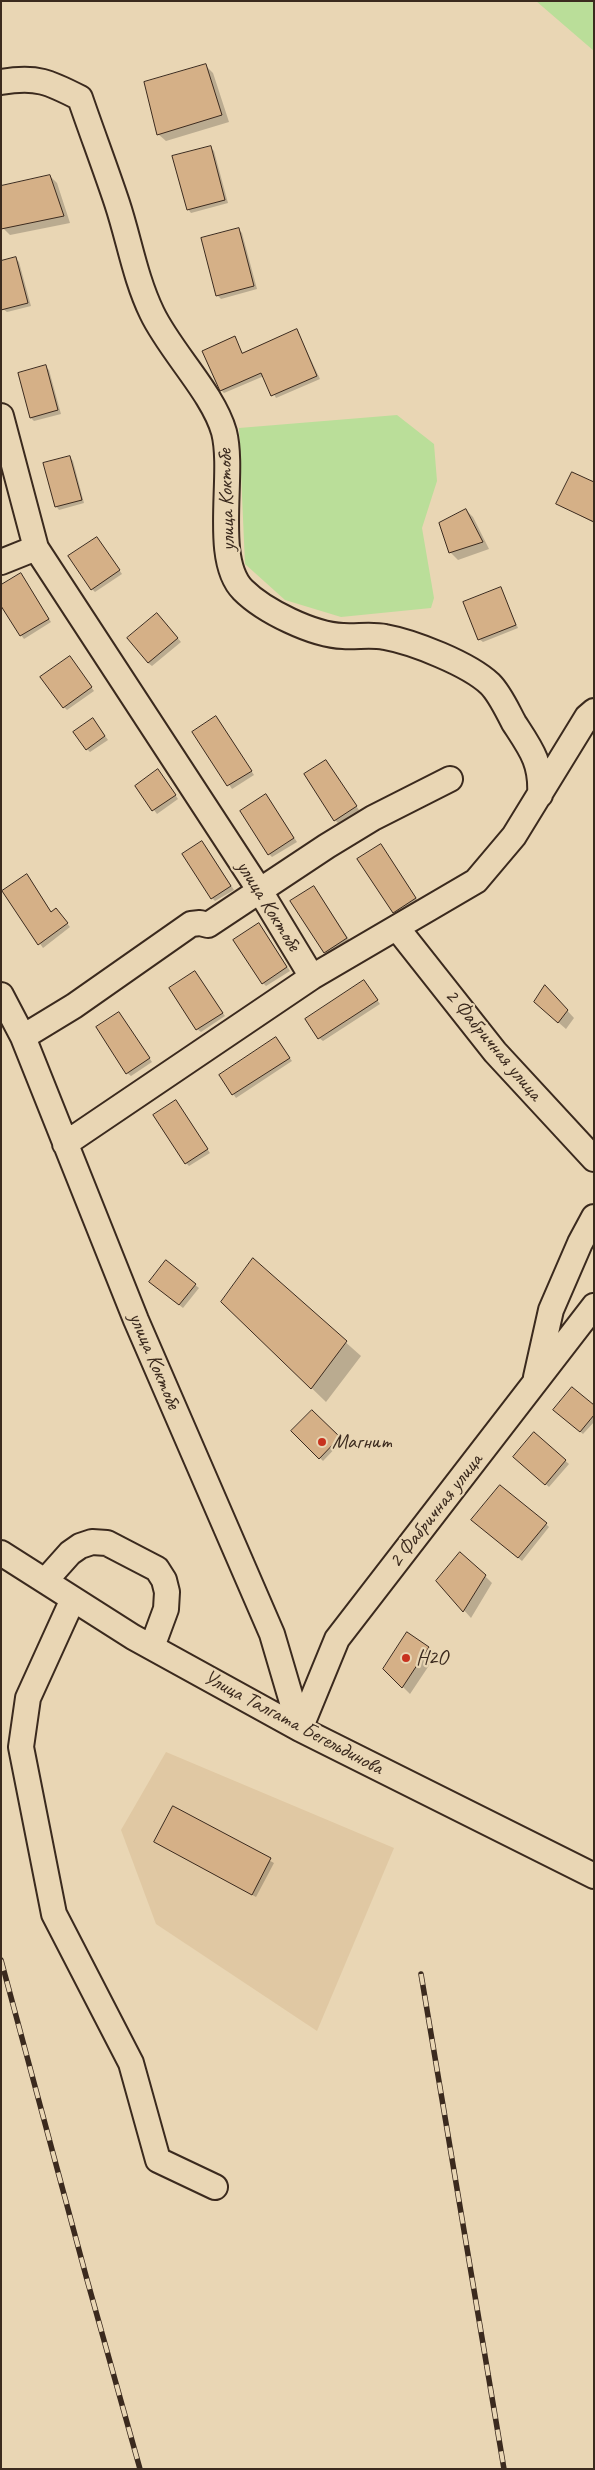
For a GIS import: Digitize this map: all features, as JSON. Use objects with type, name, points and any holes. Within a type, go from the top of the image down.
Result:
[{"type":"street","name":"улица Коктобе","points":[[1,82],[17,79],[48,81],[80,98],[117,203],[143,294],[153,316],[214,410],[223,431],[228,458],[226,548],[232,570],[241,589],[262,606],[319,633],[343,636],[385,637],[453,660],[477,673],[492,686],[534,751],[539,769],[540,795]]},
{"type":"street","name":"улица Коктобе","points":[[1,416],[36,548],[260,891],[312,977]]},
{"type":"street","points":[[1,562],[36,548]]},
{"type":"street","points":[[65,1144],[312,977],[476,881],[514,836],[540,795],[582,745],[587,717],[594,710]]},
{"type":"street","points":[[22,1037],[74,1006],[191,924],[200,923],[208,925],[373,818],[450,779]]},
{"type":"street","name":"2 Фабричная улица","points":[[398,928],[495,1052],[594,1159]]},
{"type":"street","name":"улица Коктобе","points":[[1,995],[22,1037],[136,1320],[272,1634],[300,1729]]},
{"type":"street","points":[[535,1384],[550,1310],[580,1242],[594,1217]]},
{"type":"street","name":"2 Фабричная улица","points":[[300,1729],[337,1639],[594,1306]]},
{"type":"street","points":[[44,1581],[70,1553],[80,1546],[92,1542],[107,1543],[157,1569],[164,1580],[167,1592],[166,1609],[152,1647]]},
{"type":"street","name":"Улица Талгата Бегельдинова","points":[[1,1553],[152,1647],[300,1729],[594,1876]]},
{"type":"street","points":[[74,1599],[28,1698],[21,1747],[54,1914],[131,2064],[158,2160],[215,2187]]},
{"type":"shaded area","points":[[166,1752],[394,1848],[317,2031],[156,1924],[121,1830]]},
{"type":"green space","points":[[536,1],[594,1],[594,51]]},
{"type":"green space","points":[[397,415],[434,444],[437,481],[422,528],[434,598],[431,608],[341,617],[285,600],[245,564],[239,428]]},
{"type":"building","points":[[206,64],[222,115],[157,135],[144,82]]},
{"type":"building","points":[[211,146],[225,200],[187,210],[172,156]]},
{"type":"building","points":[[50,175],[64,216],[1,229],[1,186]]},
{"type":"building","points":[[239,228],[254,286],[216,296],[201,238]]},
{"type":"building","points":[[16,257],[28,303],[1,310],[1,261]]},
{"type":"building","points":[[297,329],[317,376],[271,396],[261,373],[220,391],[202,351],[235,336],[242,353]]},
{"type":"building","points":[[46,365],[58,410],[30,418],[18,373]]},
{"type":"building","points":[[70,456],[82,500],[55,507],[43,463]]},
{"type":"building","points":[[572,472],[594,482],[594,522],[556,504]]},
{"type":"building","points":[[466,509],[483,542],[449,553],[439,523]]},
{"type":"building","points":[[97,537],[120,570],[91,590],[68,556]]},
{"type":"building","points":[[21,573],[49,619],[20,636],[1,606],[1,585]]},
{"type":"building","points":[[501,587],[516,625],[478,640],[463,602]]},
{"type":"building","points":[[157,613],[178,638],[148,663],[127,638]]},
{"type":"building","points":[[70,656],[92,687],[63,708],[40,677]]},
{"type":"building","points":[[216,716],[252,771],[227,786],[192,732]]},
{"type":"building","points":[[93,718],[105,736],[86,750],[73,732]]},
{"type":"building","points":[[326,760],[357,806],[334,821],[304,774]]},
{"type":"building","points":[[158,769],[176,795],[152,811],[135,786]]},
{"type":"building","points":[[266,794],[294,838],[268,855],[240,811]]},
{"type":"building","points":[[202,841],[231,886],[211,899],[182,854]]},
{"type":"building","points":[[381,844],[416,898],[393,913],[357,859]]},
{"type":"building","points":[[27,874],[51,912],[56,908],[68,923],[38,945],[2,891]]},
{"type":"building","points":[[314,886],[347,938],[324,953],[290,901]]},
{"type":"building","points":[[259,923],[287,967],[262,984],[233,940]]},
{"type":"building","points":[[195,971],[223,1013],[196,1030],[169,988]]},
{"type":"building","points":[[364,980],[378,1000],[318,1039],[305,1019]]},
{"type":"building","points":[[545,985],[568,1010],[558,1023],[534,1002]]},
{"type":"building","points":[[119,1012],[150,1058],[126,1074],[96,1027]]},
{"type":"building","points":[[276,1037],[290,1058],[232,1095],[219,1075]]},
{"type":"building","points":[[176,1100],[208,1149],[185,1164],[153,1115]]},
{"type":"building","points":[[253,1258],[347,1341],[311,1389],[221,1302]]},
{"type":"building","points":[[166,1260],[196,1284],[179,1305],[149,1282]]},
{"type":"building","points":[[572,1387],[594,1405],[594,1415],[580,1432],[553,1410]]},
{"type":"building","points":[[312,1410],[340,1437],[319,1459],[291,1431]]},
{"type":"building","points":[[534,1432],[566,1460],[545,1485],[513,1457]]},
{"type":"building","points":[[500,1485],[547,1523],[518,1558],[471,1520]]},
{"type":"building","points":[[460,1552],[486,1575],[463,1612],[436,1581]]},
{"type":"building","name":"H2O","points":[[407,1632],[429,1647],[402,1688],[383,1669]]},
{"type":"building","points":[[173,1806],[271,1858],[252,1895],[154,1842]]},
{"type":"railway","points":[[1,1960],[140,2469]]},
{"type":"railway","points":[[421,1974],[504,2469]]},
{"type":"place","name":"Магнит","points":[[322,1442]]},
{"type":"place","name":"H2O","points":[[406,1658]]}]
